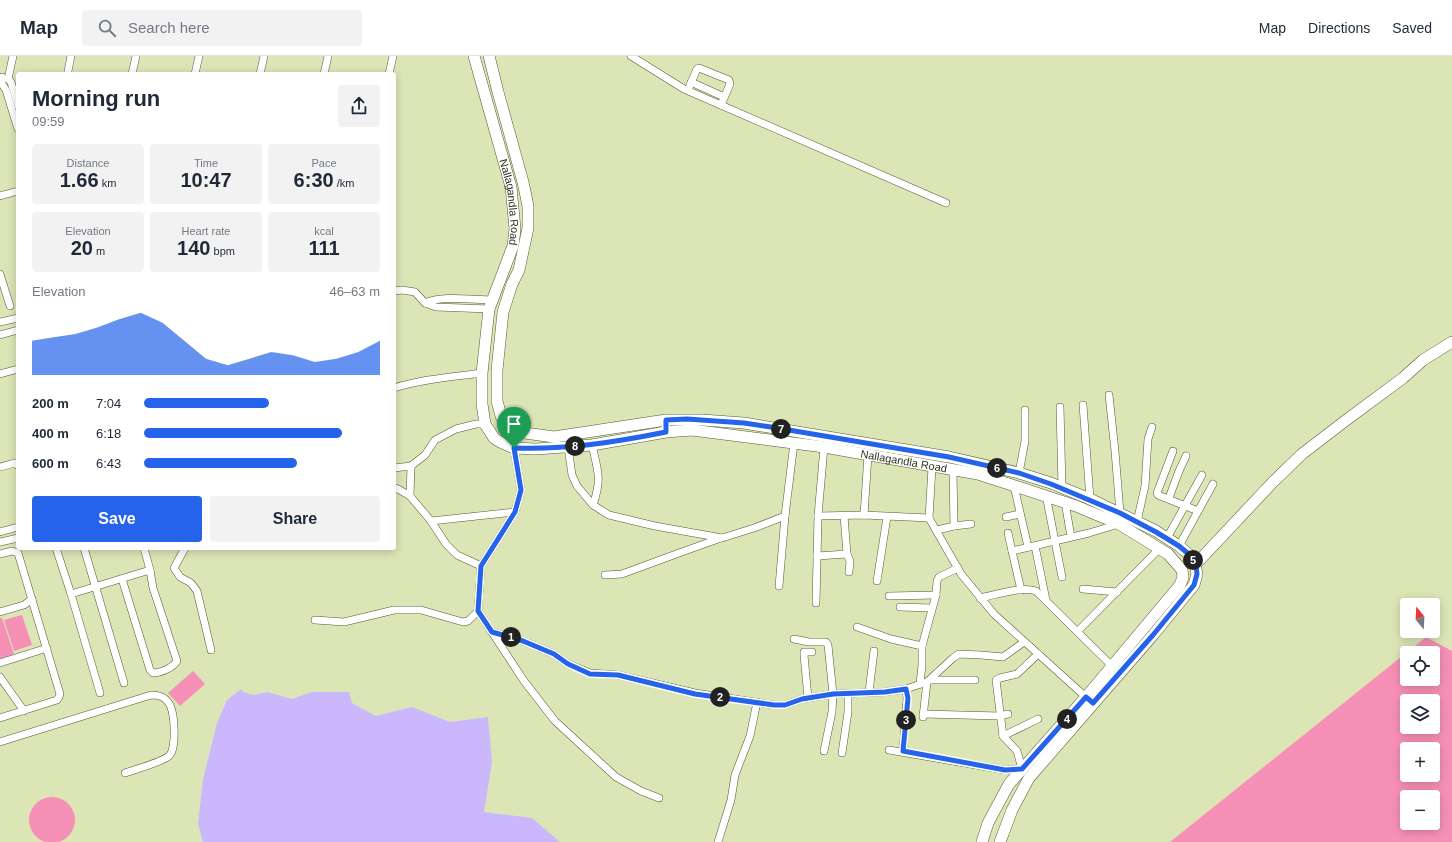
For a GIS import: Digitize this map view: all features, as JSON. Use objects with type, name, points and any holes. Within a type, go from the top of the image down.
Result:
[{"type":"main road","name":"Nallagandla Road","points":[[474,56],[511,187],[515,229],[513,246],[491,305],[482,373],[482,404],[485,424],[494,438],[514,448],[536,449],[568,447],[592,445],[666,426],[824,446],[932,467],[978,474],[1065,502],[1119,524],[1160,548],[1180,567],[1183,573],[1180,585],[1112,666]]},
{"type":"main road","name":"Nallagandla Road","points":[[489,56],[523,182],[528,206],[528,228],[519,270],[512,284],[503,316],[497,370],[498,401],[501,416],[507,426],[525,434],[554,438],[666,426],[702,420],[758,425],[949,457],[1019,473],[1090,499],[1167,538],[1191,556],[1196,565]]},
{"type":"main road","points":[[982,842],[988,823],[1009,784],[1153,635],[1194,585],[1197,574],[1196,565],[1272,483],[1302,454],[1403,378],[1423,360],[1452,342]]},
{"type":"main road","points":[[1403,378],[1452,351]]},
{"type":"main road","points":[[1000,842],[1012,810],[1029,778],[1089,700],[1112,666]]},
{"type":"street","points":[[13,56],[3,78],[11,82],[9,89],[16,120]]},
{"type":"street","points":[[68,72],[71,56]]},
{"type":"street","points":[[132,72],[136,56]]},
{"type":"street","points":[[195,72],[199,56]]},
{"type":"street","points":[[260,72],[264,56]]},
{"type":"street","points":[[324,72],[328,56]]},
{"type":"street","points":[[389,72],[393,56]]},
{"type":"street","points":[[630,56],[702,97],[946,203]]},
{"type":"street","points":[[688,90],[697,69],[699,68],[729,80],[730,84],[721,105]]},
{"type":"street","points":[[691,82],[724,97]]},
{"type":"street","points":[[702,97],[705,88]]},
{"type":"street","points":[[9,89],[16,102]]},
{"type":"street","points":[[0,196],[16,192]]},
{"type":"street","points":[[0,274],[10,306]]},
{"type":"street","points":[[396,291],[415,292],[425,303],[436,307],[491,305]]},
{"type":"street","points":[[0,322],[16,318]]},
{"type":"street","points":[[0,335],[16,331]]},
{"type":"street","points":[[0,374],[16,370]]},
{"type":"street","points":[[396,387],[412,380],[482,373]]},
{"type":"street","points":[[1109,395],[1120,513]]},
{"type":"street","points":[[1083,405],[1090,499]]},
{"type":"street","points":[[1060,407],[1062,488]]},
{"type":"street","points":[[1019,473],[1025,441],[1025,410]]},
{"type":"street","points":[[396,468],[412,466],[425,455],[435,440],[456,429],[476,424],[485,424]]},
{"type":"street","points":[[1137,522],[1145,486],[1148,439],[1152,427]]},
{"type":"street","points":[[779,586],[785,516],[794,443]]},
{"type":"street","points":[[592,445],[598,470],[599,483],[593,505]]},
{"type":"street","points":[[816,603],[818,576],[816,556],[818,516],[824,446]]},
{"type":"street","points":[[568,447],[572,475],[577,486],[593,505],[609,514],[622,518],[722,538]]},
{"type":"street","points":[[514,448],[521,490],[515,512],[481,566],[478,611],[524,681],[555,721],[616,777],[659,798]]},
{"type":"street","points":[[1173,451],[1157,494],[1198,511]]},
{"type":"street","points":[[864,516],[868,455]]},
{"type":"street","points":[[1169,498],[1178,471],[1186,456]]},
{"type":"street","points":[[0,468],[15,463],[16,464]]},
{"type":"street","points":[[410,496],[412,466]]},
{"type":"street","points":[[932,467],[929,518],[958,568],[994,614],[1089,700]]},
{"type":"street","points":[[954,471],[954,526]]},
{"type":"street","points":[[1167,538],[1184,504],[1202,475]]},
{"type":"street","points":[[1179,546],[1213,484]]},
{"type":"street","points":[[1014,486],[1020,514],[1031,546],[1046,601]]},
{"type":"street","points":[[396,488],[410,496],[432,521],[446,544],[457,555],[481,566]]},
{"type":"street","points":[[1046,495],[1062,577]]},
{"type":"street","points":[[1065,502],[1071,537]]},
{"type":"street","points":[[432,521],[515,512]]},
{"type":"street","points":[[1006,517],[1020,514]]},
{"type":"street","points":[[605,575],[622,574],[633,571],[679,553],[785,516]]},
{"type":"street","points":[[818,516],[929,518]]},
{"type":"street","points":[[844,516],[846,554],[850,561],[849,572]]},
{"type":"street","points":[[877,581],[887,517]]},
{"type":"street","points":[[937,530],[971,524]]},
{"type":"street","points":[[1012,550],[1071,537],[1119,524]]},
{"type":"street","points":[[0,532],[16,528]]},
{"type":"street","points":[[1008,533],[1021,590]]},
{"type":"street","points":[[0,542],[16,538]]},
{"type":"street","points":[[1078,631],[1160,548]]},
{"type":"street","points":[[57,550],[100,693]]},
{"type":"street","points":[[85,550],[124,683]]},
{"type":"street","points":[[122,579],[150,670],[153,673],[156,673],[176,664],[177,661],[153,588],[145,550]]},
{"type":"street","points":[[184,550],[174,568],[180,577],[191,583],[197,591],[211,650]]},
{"type":"street","points":[[0,554],[12,552],[18,553],[60,694],[57,700],[0,718]]},
{"type":"street","points":[[816,556],[846,554]]},
{"type":"street","points":[[958,568],[939,577],[937,581],[936,595],[922,646],[922,665],[925,682],[923,715],[1000,716],[1008,714]]},
{"type":"street","points":[[71,594],[150,570]]},
{"type":"street","points":[[980,598],[1021,590],[1030,589],[1036,591],[1112,666]]},
{"type":"street","points":[[1083,590],[1117,592]]},
{"type":"street","points":[[889,596],[936,595]]},
{"type":"street","points":[[0,612],[24,605],[32,598]]},
{"type":"street","points":[[900,607],[932,608]]},
{"type":"street","points":[[315,620],[344,622],[366,618],[394,610],[421,610],[463,622],[468,621],[478,611]]},
{"type":"street","points":[[857,627],[891,639],[922,646]]},
{"type":"street","points":[[492,632],[523,641],[554,654],[568,664],[590,674],[618,675],[695,694],[774,705],[785,705],[808,698],[833,694],[885,692],[906,689],[925,682],[975,680]]},
{"type":"street","points":[[794,639],[827,643],[833,694],[832,712],[824,751]]},
{"type":"street","points":[[925,682],[959,654],[1003,657],[1024,642]]},
{"type":"street","points":[[0,663],[47,648]]},
{"type":"street","points":[[869,692],[874,651]]},
{"type":"street","points":[[808,698],[804,652],[812,652]]},
{"type":"street","points":[[889,750],[903,751],[1005,770],[1022,769],[1018,751],[1003,736],[996,680],[1017,674],[1038,654]]},
{"type":"street","points":[[0,677],[24,711]]},
{"type":"street","points":[[903,751],[908,698],[906,689]]},
{"type":"street","points":[[842,753],[848,712],[848,693]]},
{"type":"street","points":[[0,742],[151,695],[159,695],[169,702],[172,713],[174,738],[173,748],[170,755],[161,761],[125,773]]},
{"type":"street","points":[[718,842],[731,800],[735,775],[750,736],[757,702]]},
{"type":"street","points":[[1003,736],[1038,719]]},
{"type":"shaded area","points":[[22,615],[32,645],[14,651],[4,620]]},
{"type":"shaded area","points":[[0,618],[2,618],[14,654],[0,659]]},
{"type":"shaded area","points":[[1425,638],[1428,638],[1452,651],[1452,842],[1170,842],[1400,658],[1400,686],[1440,686],[1440,646],[1415,646]]},
{"type":"shaded area","points":[[193,671],[205,684],[180,706],[168,693]]},
{"type":"shaded area","points":[[241,689],[243,692],[254,695],[267,692],[292,699],[312,692],[349,692],[352,703],[376,716],[412,707],[450,722],[488,717],[492,762],[484,812],[532,818],[560,842],[203,842],[198,824],[203,779],[217,723],[227,700]]},
{"type":"shaded area","points":[[47,797],[57,797],[69,803],[74,811],[74,829],[69,837],[61,842],[47,843],[39,840],[32,833],[29,825],[29,815],[32,807],[39,800]]},
{"type":"route","points":[[687,419],[744,423],[949,457],[1019,473],[1090,499],[1120,513],[1179,546],[1191,556],[1196,565],[1197,574],[1194,585],[1153,635],[1093,703],[1086,697],[1022,769],[1005,770],[981,766],[903,751],[908,698],[906,689],[885,692],[833,694],[802,699],[785,705],[774,705],[695,694],[618,675],[590,674],[568,664],[554,654],[523,641],[492,632],[478,611],[481,566],[515,512],[521,490],[514,448],[536,449],[592,445],[642,437],[666,432],[666,420],[687,419]]}]
